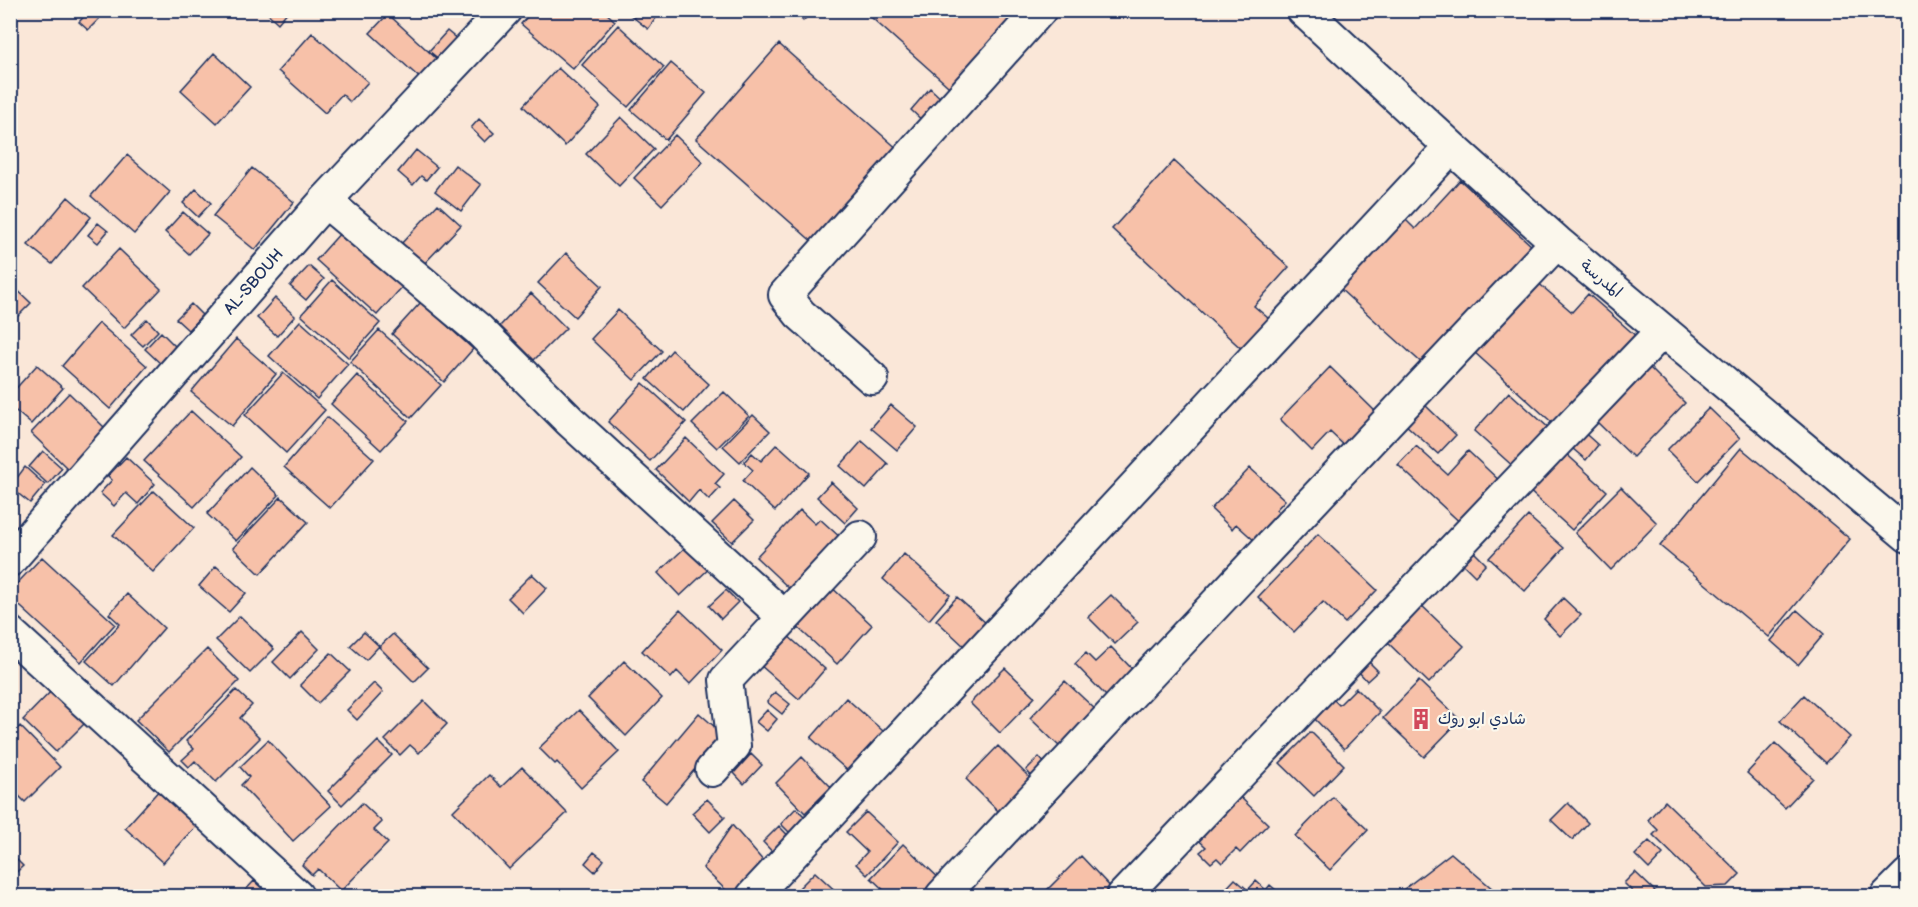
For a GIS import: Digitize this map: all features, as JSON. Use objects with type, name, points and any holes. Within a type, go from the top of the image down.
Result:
[{"type":"street","name":"AL-SBOUH","points":[[10,560],[325,201],[505,10]]},
{"type":"street","points":[[872,378],[800,314],[785,295],[1040,10]]},
{"type":"street","name":"المدرسة","points":[[1303,10],[1557,242],[1662,331],[1721,377],[1908,536]]},
{"type":"street","points":[[753,897],[1451,147]]},
{"type":"street","points":[[325,201],[478,329],[570,422],[784,617]]},
{"type":"street","points":[[942,897],[1126,698],[1557,242]]},
{"type":"street","points":[[1123,897],[1662,331]]},
{"type":"street","points":[[712,770],[734,746],[726,680],[860,537]]},
{"type":"street","points":[[10,633],[297,897]]},
{"type":"street","points":[[1887,897],[1908,875]]},
{"type":"building","points":[[264,10],[289,10],[278,23]]},
{"type":"building","points":[[533,10],[603,10],[615,21],[573,69],[521,24]]},
{"type":"building","points":[[624,10],[662,10],[648,29]]},
{"type":"building","points":[[793,10],[814,10],[803,21]]},
{"type":"building","points":[[863,10],[1030,10],[957,94]]},
{"type":"building","points":[[89,11],[99,19],[88,30],[79,22]]},
{"type":"building","points":[[388,14],[440,62],[423,81],[370,33]]},
{"type":"building","points":[[618,25],[664,67],[628,107],[582,65]]},
{"type":"building","points":[[447,31],[458,40],[440,60],[429,51]]},
{"type":"building","points":[[312,33],[368,82],[350,102],[342,94],[325,113],[278,71]]},
{"type":"building","points":[[779,44],[900,151],[816,245],[696,139]]},
{"type":"building","points":[[214,53],[250,87],[217,123],[181,90]]},
{"type":"building","points":[[671,63],[706,93],[666,140],[631,110]]},
{"type":"building","points":[[558,68],[600,107],[565,146],[523,106]]},
{"type":"building","points":[[930,88],[946,103],[926,124],[911,110]]},
{"type":"building","points":[[621,117],[654,149],[619,186],[586,154]]},
{"type":"building","points":[[479,119],[494,133],[485,142],[471,128]]},
{"type":"building","points":[[675,135],[703,162],[662,205],[634,178]]},
{"type":"building","points":[[416,150],[437,167],[426,180],[421,176],[413,185],[398,172]]},
{"type":"building","points":[[127,155],[170,192],[134,234],[91,196]]},
{"type":"building","points":[[1174,161],[1289,267],[1254,306],[1275,324],[1247,354],[1112,229]]},
{"type":"building","points":[[455,165],[481,185],[461,211],[435,191]]},
{"type":"building","points":[[252,168],[294,202],[255,250],[213,216]]},
{"type":"building","points":[[1460,180],[1533,247],[1425,366],[1340,289],[1404,218],[1415,229]]},
{"type":"building","points":[[196,189],[211,203],[198,217],[183,203]]},
{"type":"building","points":[[68,197],[91,217],[52,264],[28,245]]},
{"type":"building","points":[[438,204],[461,225],[422,266],[400,245]]},
{"type":"building","points":[[183,212],[208,234],[189,254],[165,232]]},
{"type":"building","points":[[98,223],[108,231],[98,243],[88,235]]},
{"type":"building","points":[[342,231],[403,286],[377,315],[316,260]]},
{"type":"building","points":[[119,249],[161,289],[124,328],[82,288]]},
{"type":"building","points":[[566,253],[602,286],[575,317],[538,283]]},
{"type":"building","points":[[309,266],[324,279],[306,300],[290,286]]},
{"type":"building","points":[[332,280],[380,323],[349,358],[301,315]]},
{"type":"building","points":[[1536,281],[1572,312],[1588,294],[1637,337],[1557,427],[1474,352]]},
{"type":"building","points":[[10,283],[31,303],[10,324]]},
{"type":"building","points":[[531,293],[566,328],[534,360],[500,326]]},
{"type":"building","points":[[275,298],[295,316],[277,336],[257,318]]},
{"type":"building","points":[[421,302],[473,349],[444,382],[392,334]]},
{"type":"building","points":[[191,304],[202,315],[188,330],[176,319]]},
{"type":"building","points":[[618,310],[662,351],[634,380],[591,339]]},
{"type":"building","points":[[147,319],[158,331],[143,346],[131,335]]},
{"type":"building","points":[[300,321],[348,364],[317,399],[269,356]]},
{"type":"building","points":[[99,323],[147,366],[110,409],[62,366]]},
{"type":"building","points":[[379,330],[441,385],[411,418],[350,362]]},
{"type":"building","points":[[161,332],[177,348],[162,365],[145,349]]},
{"type":"building","points":[[236,339],[276,374],[232,426],[191,392]]},
{"type":"building","points":[[672,350],[709,384],[684,412],[647,379]]},
{"type":"building","points":[[37,365],[63,388],[31,424],[10,406],[10,395]]},
{"type":"building","points":[[1330,367],[1380,416],[1348,449],[1330,432],[1312,451],[1280,419]]},
{"type":"building","points":[[1649,367],[1685,403],[1633,457],[1596,421]]},
{"type":"building","points":[[283,373],[325,410],[286,453],[245,415]]},
{"type":"building","points":[[357,375],[408,421],[381,450],[331,404]]},
{"type":"building","points":[[643,383],[686,422],[650,461],[608,422]]},
{"type":"building","points":[[724,392],[749,416],[717,448],[692,424]]},
{"type":"building","points":[[1509,392],[1551,430],[1516,469],[1474,431]]},
{"type":"building","points":[[69,393],[106,429],[68,469],[31,433]]},
{"type":"building","points":[[1424,404],[1456,435],[1438,454],[1405,424]]},
{"type":"building","points":[[891,405],[917,427],[897,450],[871,428]]},
{"type":"building","points":[[1709,408],[1740,438],[1698,481],[1667,450]]},
{"type":"building","points":[[191,411],[241,457],[194,507],[144,461]]},
{"type":"building","points":[[753,415],[770,431],[740,462],[723,446]]},
{"type":"building","points":[[327,417],[374,459],[330,508],[284,467]]},
{"type":"building","points":[[1579,428],[1598,445],[1586,460],[1566,443]]},
{"type":"building","points":[[686,438],[724,474],[715,484],[720,488],[709,500],[699,490],[689,502],[656,470]]},
{"type":"building","points":[[862,441],[888,464],[866,489],[840,466]]},
{"type":"building","points":[[777,444],[809,473],[775,511],[743,481],[753,470],[744,462],[752,453],[761,461]]},
{"type":"building","points":[[1416,446],[1447,474],[1468,451],[1504,485],[1465,527],[1398,465]]},
{"type":"building","points":[[1741,448],[1850,539],[1769,637],[1660,546]]},
{"type":"building","points":[[1561,449],[1607,491],[1572,530],[1526,488]]},
{"type":"building","points":[[43,451],[62,468],[48,484],[29,467]]},
{"type":"building","points":[[126,457],[155,484],[138,504],[126,493],[114,506],[100,493],[112,480],[108,476]]},
{"type":"building","points":[[25,467],[45,485],[30,503],[10,487]]},
{"type":"building","points":[[250,467],[279,495],[236,541],[207,514]]},
{"type":"building","points":[[1250,468],[1285,500],[1276,510],[1282,516],[1257,543],[1236,524],[1232,529],[1211,509]]},
{"type":"building","points":[[831,482],[858,508],[845,523],[817,497]]},
{"type":"building","points":[[1621,487],[1657,523],[1611,570],[1575,533]]},
{"type":"building","points":[[154,491],[194,528],[153,572],[113,535]]},
{"type":"building","points":[[281,497],[308,522],[260,574],[233,548]]},
{"type":"building","points":[[734,501],[754,520],[732,542],[712,523]]},
{"type":"building","points":[[800,510],[815,524],[820,519],[842,539],[793,592],[756,557]]},
{"type":"building","points":[[1528,516],[1564,548],[1525,591],[1489,558]]},
{"type":"building","points":[[1318,534],[1377,590],[1345,623],[1323,602],[1294,632],[1258,597]]},
{"type":"building","points":[[692,541],[714,564],[680,596],[658,573]]},
{"type":"building","points":[[1469,547],[1486,564],[1475,576],[1458,559]]},
{"type":"building","points":[[904,554],[950,595],[929,620],[883,579]]},
{"type":"building","points":[[42,557],[115,624],[81,662],[10,597],[10,591]]},
{"type":"building","points":[[216,566],[246,593],[229,612],[199,586]]},
{"type":"building","points":[[532,574],[547,588],[523,613],[508,598]]},
{"type":"building","points":[[827,583],[872,625],[837,664],[792,622]]},
{"type":"building","points":[[726,590],[738,602],[721,619],[709,606]]},
{"type":"building","points":[[127,594],[164,628],[114,686],[86,661],[120,624],[109,614]]},
{"type":"building","points":[[1111,595],[1138,622],[1115,644],[1088,617]]},
{"type":"building","points":[[957,597],[986,623],[965,647],[936,620]]},
{"type":"building","points":[[1563,598],[1581,615],[1560,636],[1544,619]]},
{"type":"building","points":[[1418,602],[1464,646],[1429,683],[1383,638]]},
{"type":"building","points":[[680,610],[722,650],[690,684],[677,671],[671,678],[642,651]]},
{"type":"building","points":[[1797,610],[1824,634],[1798,665],[1771,641]]},
{"type":"building","points":[[240,616],[274,649],[250,673],[216,640]]},
{"type":"building","points":[[302,632],[319,649],[290,679],[273,662]]},
{"type":"building","points":[[364,632],[379,646],[366,660],[350,646]]},
{"type":"building","points":[[393,634],[428,668],[414,682],[379,647]]},
{"type":"building","points":[[787,635],[825,669],[799,699],[760,665]]},
{"type":"building","points":[[1111,647],[1134,671],[1107,697],[1075,664],[1086,653],[1095,662]]},
{"type":"building","points":[[207,649],[239,681],[169,752],[136,720]]},
{"type":"building","points":[[1359,652],[1378,671],[1367,681],[1349,661]]},
{"type":"building","points":[[331,653],[350,671],[318,703],[300,685]]},
{"type":"building","points":[[624,661],[662,698],[626,736],[588,698]]},
{"type":"building","points":[[1005,668],[1035,697],[1000,733],[970,703]]},
{"type":"building","points":[[1065,681],[1097,711],[1062,749],[1030,718]]},
{"type":"building","name":"شادي ابو روك","points":[[1419,681],[1460,720],[1424,757],[1383,718]]},
{"type":"building","points":[[374,683],[383,692],[357,720],[347,710]]},
{"type":"building","points":[[56,686],[89,719],[56,752],[23,720]]},
{"type":"building","points":[[1356,688],[1380,712],[1344,749],[1312,716],[1331,697],[1339,705]]},
{"type":"building","points":[[236,690],[252,705],[240,718],[260,738],[216,782],[195,761],[189,767],[182,760],[194,749],[186,741]]},
{"type":"building","points":[[775,692],[790,704],[782,714],[767,702]]},
{"type":"building","points":[[1804,695],[1850,737],[1826,763],[1780,721]]},
{"type":"building","points":[[846,698],[883,731],[848,771],[811,738]]},
{"type":"building","points":[[424,701],[447,724],[419,753],[410,745],[400,755],[385,740]]},
{"type":"building","points":[[579,710],[619,752],[581,788],[557,762],[555,764],[539,748]]},
{"type":"building","points":[[767,710],[777,719],[767,731],[756,722]]},
{"type":"building","points":[[699,713],[724,735],[666,803],[641,782]]},
{"type":"building","points":[[20,726],[60,767],[25,802],[10,787],[10,736]]},
{"type":"building","points":[[1311,732],[1344,765],[1314,796],[1280,763]]},
{"type":"building","points":[[268,740],[331,806],[293,841],[241,785],[249,777],[240,767]]},
{"type":"building","points":[[378,741],[392,755],[342,805],[328,791]]},
{"type":"building","points":[[1775,743],[1813,778],[1785,808],[1747,773]]},
{"type":"building","points":[[998,746],[1032,780],[1000,813],[966,779]]},
{"type":"building","points":[[751,754],[762,765],[744,784],[734,773]]},
{"type":"building","points":[[802,757],[831,787],[805,813],[776,783]]},
{"type":"building","points":[[1039,757],[1047,766],[1034,779],[1026,770]]},
{"type":"building","points":[[522,767],[567,813],[509,869],[453,811],[489,775],[501,787]]},
{"type":"building","points":[[162,787],[200,822],[163,863],[125,828]]},
{"type":"building","points":[[1232,789],[1268,824],[1240,853],[1236,849],[1222,863],[1217,858],[1211,863],[1200,852],[1206,847],[1190,832]]},
{"type":"building","points":[[1333,797],[1368,830],[1330,870],[1295,836]]},
{"type":"building","points":[[707,799],[725,817],[710,832],[692,813]]},
{"type":"building","points":[[1665,801],[1740,874],[1728,886],[1706,887],[1653,835],[1658,830],[1648,820]]},
{"type":"building","points":[[362,803],[382,822],[374,830],[388,843],[341,891],[318,869],[312,875],[302,865]]},
{"type":"building","points":[[1568,803],[1588,823],[1572,840],[1551,820]]},
{"type":"building","points":[[796,808],[807,819],[791,834],[781,824]]},
{"type":"building","points":[[866,812],[898,842],[867,875],[856,864],[867,852],[846,832]]},
{"type":"building","points":[[732,825],[772,871],[747,896],[732,896],[703,868]]},
{"type":"building","points":[[779,826],[797,845],[780,860],[763,842]]},
{"type":"building","points":[[1649,841],[1663,854],[1649,869],[1635,855]]},
{"type":"building","points":[[903,844],[944,883],[931,896],[890,896],[871,878]]},
{"type":"building","points":[[594,852],[604,860],[595,872],[585,863]]},
{"type":"building","points":[[10,853],[23,866],[10,878]]},
{"type":"building","points":[[1451,853],[1501,896],[1395,896]]},
{"type":"building","points":[[1081,856],[1116,893],[1112,896],[1048,896],[1044,893]]},
{"type":"building","points":[[815,872],[841,896],[791,896]]},
{"type":"building","points":[[1635,872],[1660,896],[1627,896],[1632,891],[1624,883]]},
{"type":"building","points":[[1235,879],[1248,890],[1256,881],[1266,890],[1270,885],[1283,896],[1219,896]]},
{"type":"building","points":[[254,881],[270,896],[240,896]]},
{"type":"place","name":"شادي ابو روك","points":[[1421,719]]}]
